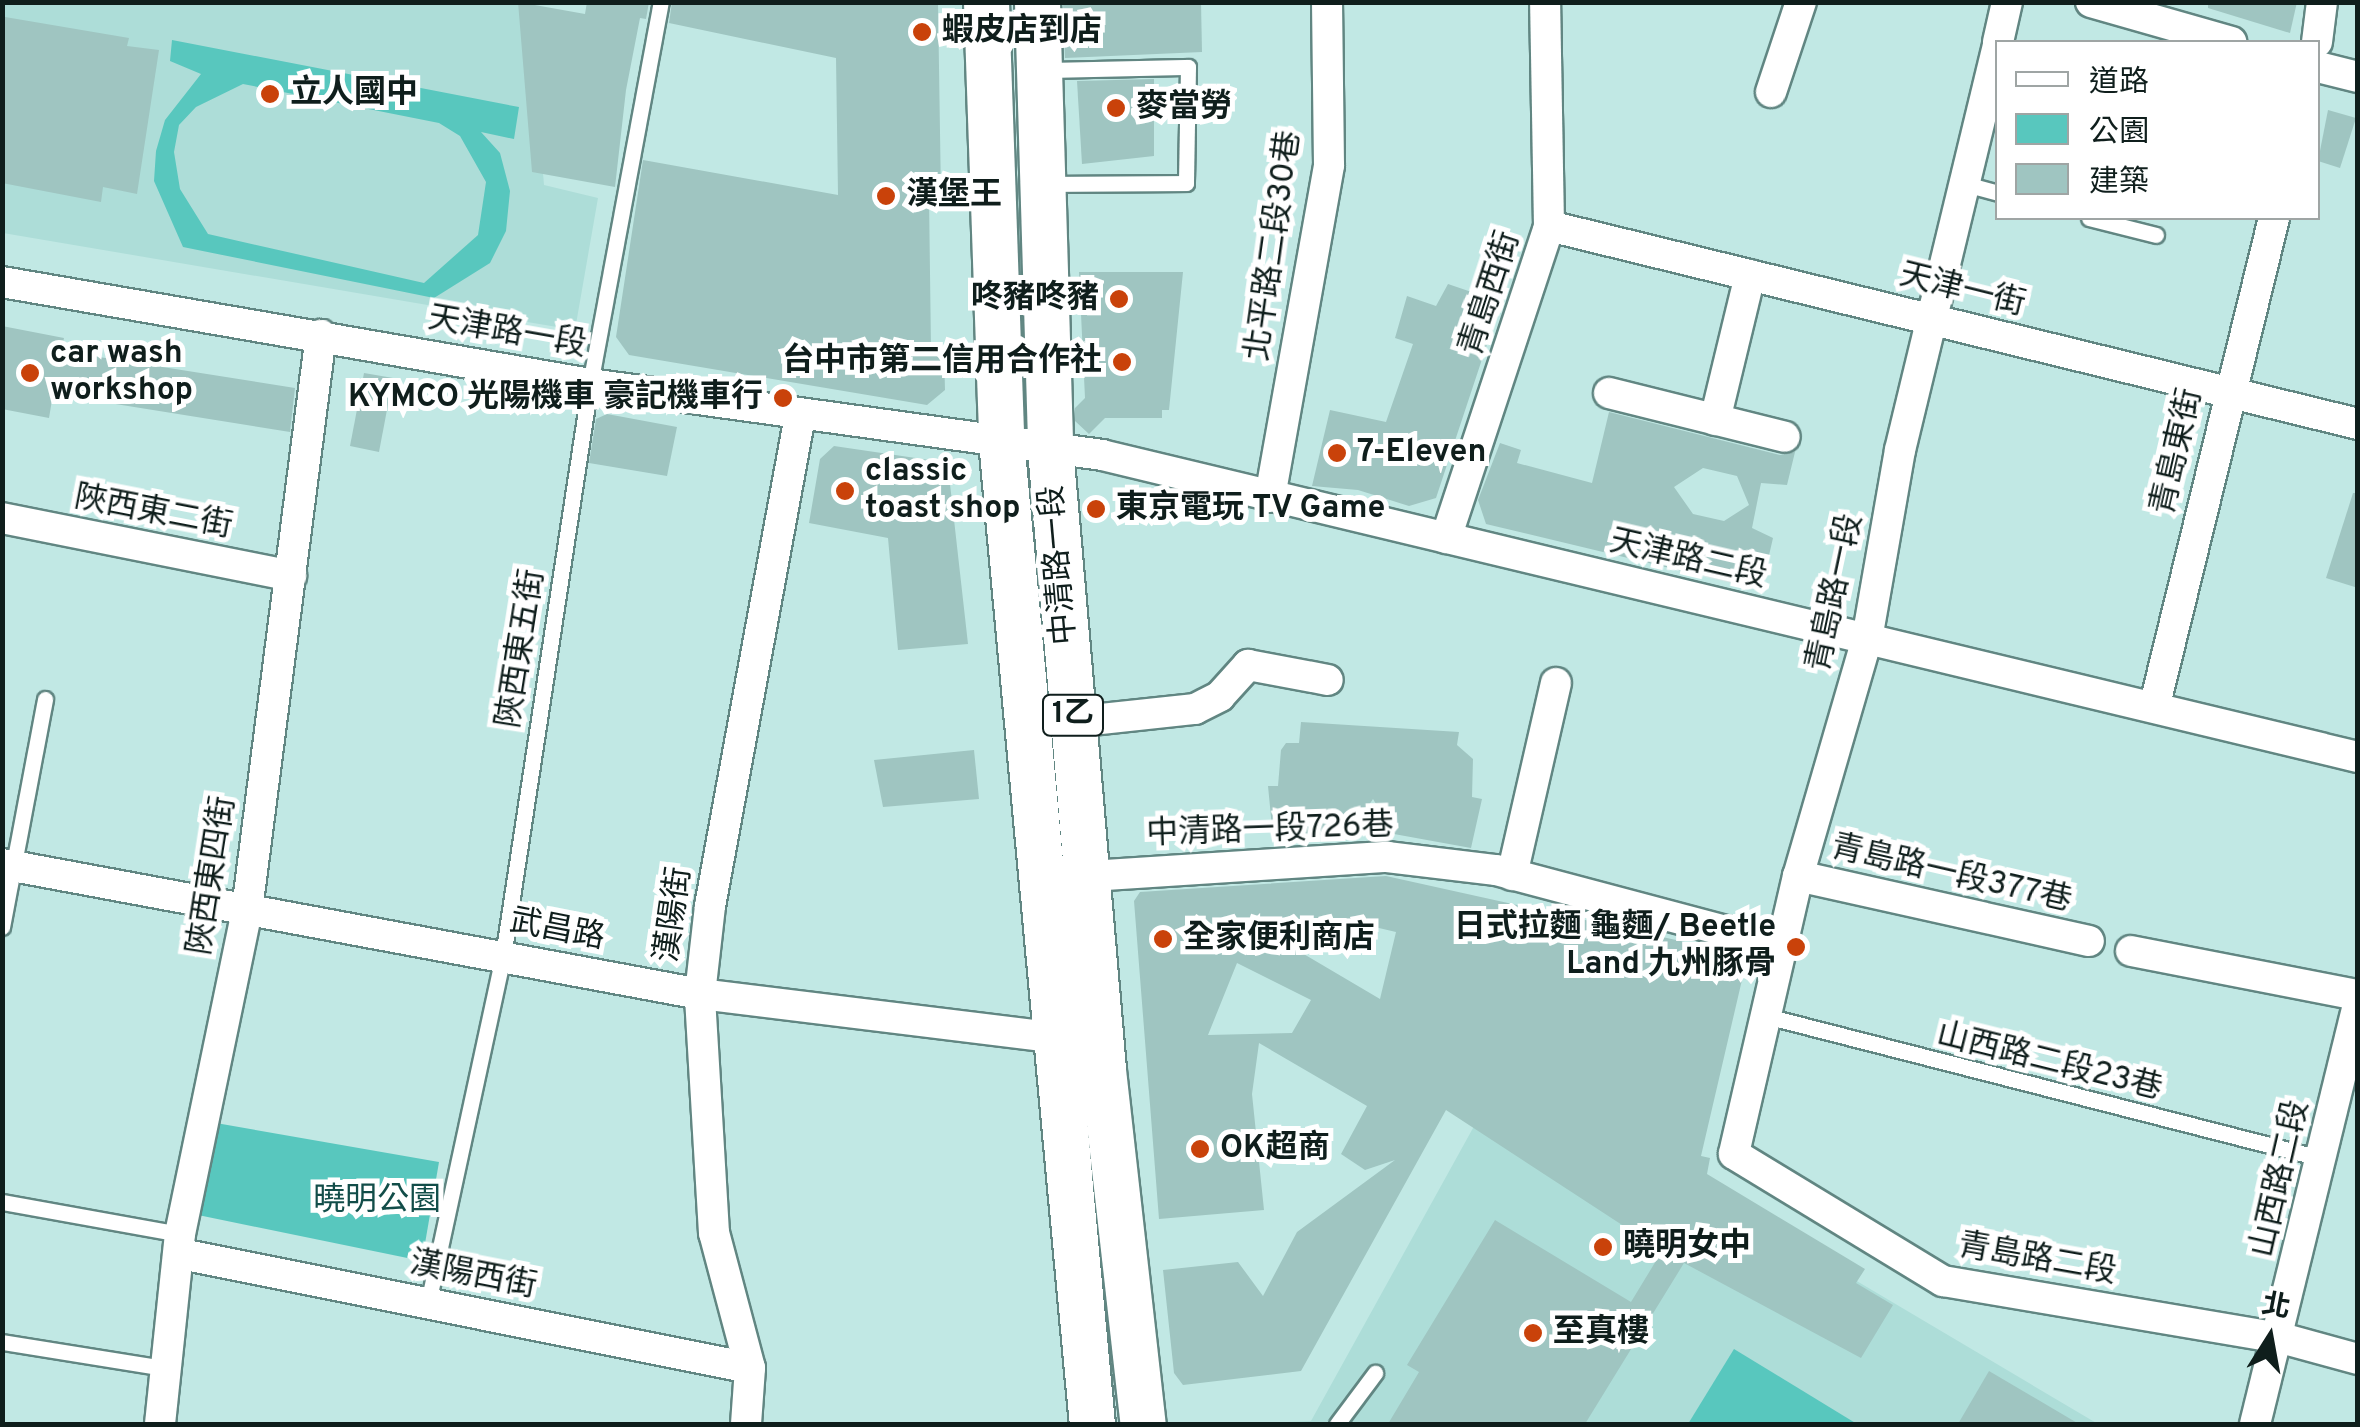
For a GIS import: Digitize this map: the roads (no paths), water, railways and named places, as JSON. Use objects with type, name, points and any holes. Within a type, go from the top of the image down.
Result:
[{"type":"main road","name":"中清路一段","points":[[986,2],[1001,440],[1092,1424]]},
{"type":"main road","name":"中清路一段","points":[[1037,2],[1039,184],[1050,448],[1102,1042],[1144,1424]]},
{"type":"street","name":"北平路二段30巷","points":[[1270,497],[1329,165],[1328,2]]},
{"type":"street","name":"青島西街","points":[[1446,538],[1549,226],[1544,2]]},
{"type":"street","points":[[1772,92],[1801,2]]},
{"type":"street","name":"青島路一段","points":[[1999,40],[2008,2]]},
{"type":"street","points":[[2090,2],[2224,40]]},
{"type":"street","points":[[2316,40],[2322,2]]},
{"type":"street","name":"青島路一段","points":[[1734,1154],[1798,876],[1867,638],[1900,450],[1995,57]]},
{"type":"street","points":[[2320,68],[2358,78]]},
{"type":"street","name":"青島東街","points":[[2155,704],[2228,392],[2273,220]]},
{"type":"street","name":"天津一街","points":[[1549,226],[2358,424]]},
{"type":"street","points":[[1715,420],[1750,275]]},
{"type":"street","name":"天津路一段","points":[[2,282],[590,384],[800,417],[1001,440]]},
{"type":"street","name":"陜西東四街","points":[[160,1424],[170,1369],[181,1244],[246,910],[321,335]]},
{"type":"street","points":[[1609,393],[1785,437]]},
{"type":"street","name":"漢陽街","points":[[746,1424],[750,1368],[714,1233],[700,994],[710,906],[800,417]]},
{"type":"street","name":"天津路二段","points":[[1001,440],[1270,497],[2155,704],[2358,758]]},
{"type":"street","name":"陜西東二街","points":[[2,518],[291,576]]},
{"type":"street","points":[[1073,722],[1196,709],[1220,696],[1248,665],[1328,680]]},
{"type":"street","points":[[1512,875],[1556,683]]},
{"type":"street","name":"中清路一段726巷","points":[[1090,876],[1388,858],[1512,875],[1782,946]]},
{"type":"street","name":"武昌路","points":[[9,865],[700,994],[1102,1042]]},
{"type":"street","name":"青島路一段377巷","points":[[1798,876],[2089,942]]},
{"type":"street","points":[[2131,952],[2358,995]]},
{"type":"street","name":"山西路二段","points":[[2255,1424],[2281,1338],[2358,1006]]},
{"type":"street","name":"青島路二段","points":[[1734,1154],[1943,1280],[2281,1338],[2358,1359]]},
{"type":"street","name":"漢陽西街","points":[[181,1244],[428,1303],[750,1368]]},
{"type":"lane","name":"陝西東五街","points":[[428,1303],[503,956],[590,384],[661,2]]},
{"type":"lane","points":[[1039,70],[1188,68],[1186,183],[1039,184]]},
{"type":"lane","points":[[1965,184],[1995,192]]},
{"type":"lane","points":[[2096,220],[2156,236]]},
{"type":"lane","points":[[2,927],[9,865],[46,699]]},
{"type":"lane","name":"山西路二段23巷","points":[[1766,1016],[2320,1158]]},
{"type":"lane","points":[[2,1202],[181,1244]]},
{"type":"lane","points":[[2,1342],[170,1369]]},
{"type":"lane","points":[[1337,1424],[1375,1373]]},
{"type":"place","name":"蝦皮店到店","points":[[922,32]]},
{"type":"place","name":"立人國中","points":[[270,94]]},
{"type":"place","name":"麥當勞","points":[[1116,108]]},
{"type":"place","name":"漢堡王","points":[[886,196]]},
{"type":"place","name":"咚豬咚豬","points":[[1119,299]]},
{"type":"place","name":"台中市第二信用合作社","points":[[1122,362]]},
{"type":"place","name":"car wash workshop","points":[[30,373]]},
{"type":"place","name":"KYMCO 光陽機車 豪記機車行","points":[[783,398]]},
{"type":"place","name":"7-Eleven","points":[[1337,453]]},
{"type":"place","name":"classic toast shop","points":[[845,491]]},
{"type":"place","name":"東京電玩 TV Game","points":[[1096,509]]},
{"type":"place","name":"全家便利商店","points":[[1163,939]]},
{"type":"place","name":"日式拉麵 龜麵/ Beetle Land 九州豚骨","points":[[1796,947]]},
{"type":"place","name":"OK超商","points":[[1200,1149]]},
{"type":"place","name":"曉明女中","points":[[1603,1247]]},
{"type":"place","name":"至真樓","points":[[1533,1333]]},
{"type":"park label","name":"曉明公園","points":[[377,1201]]}]
